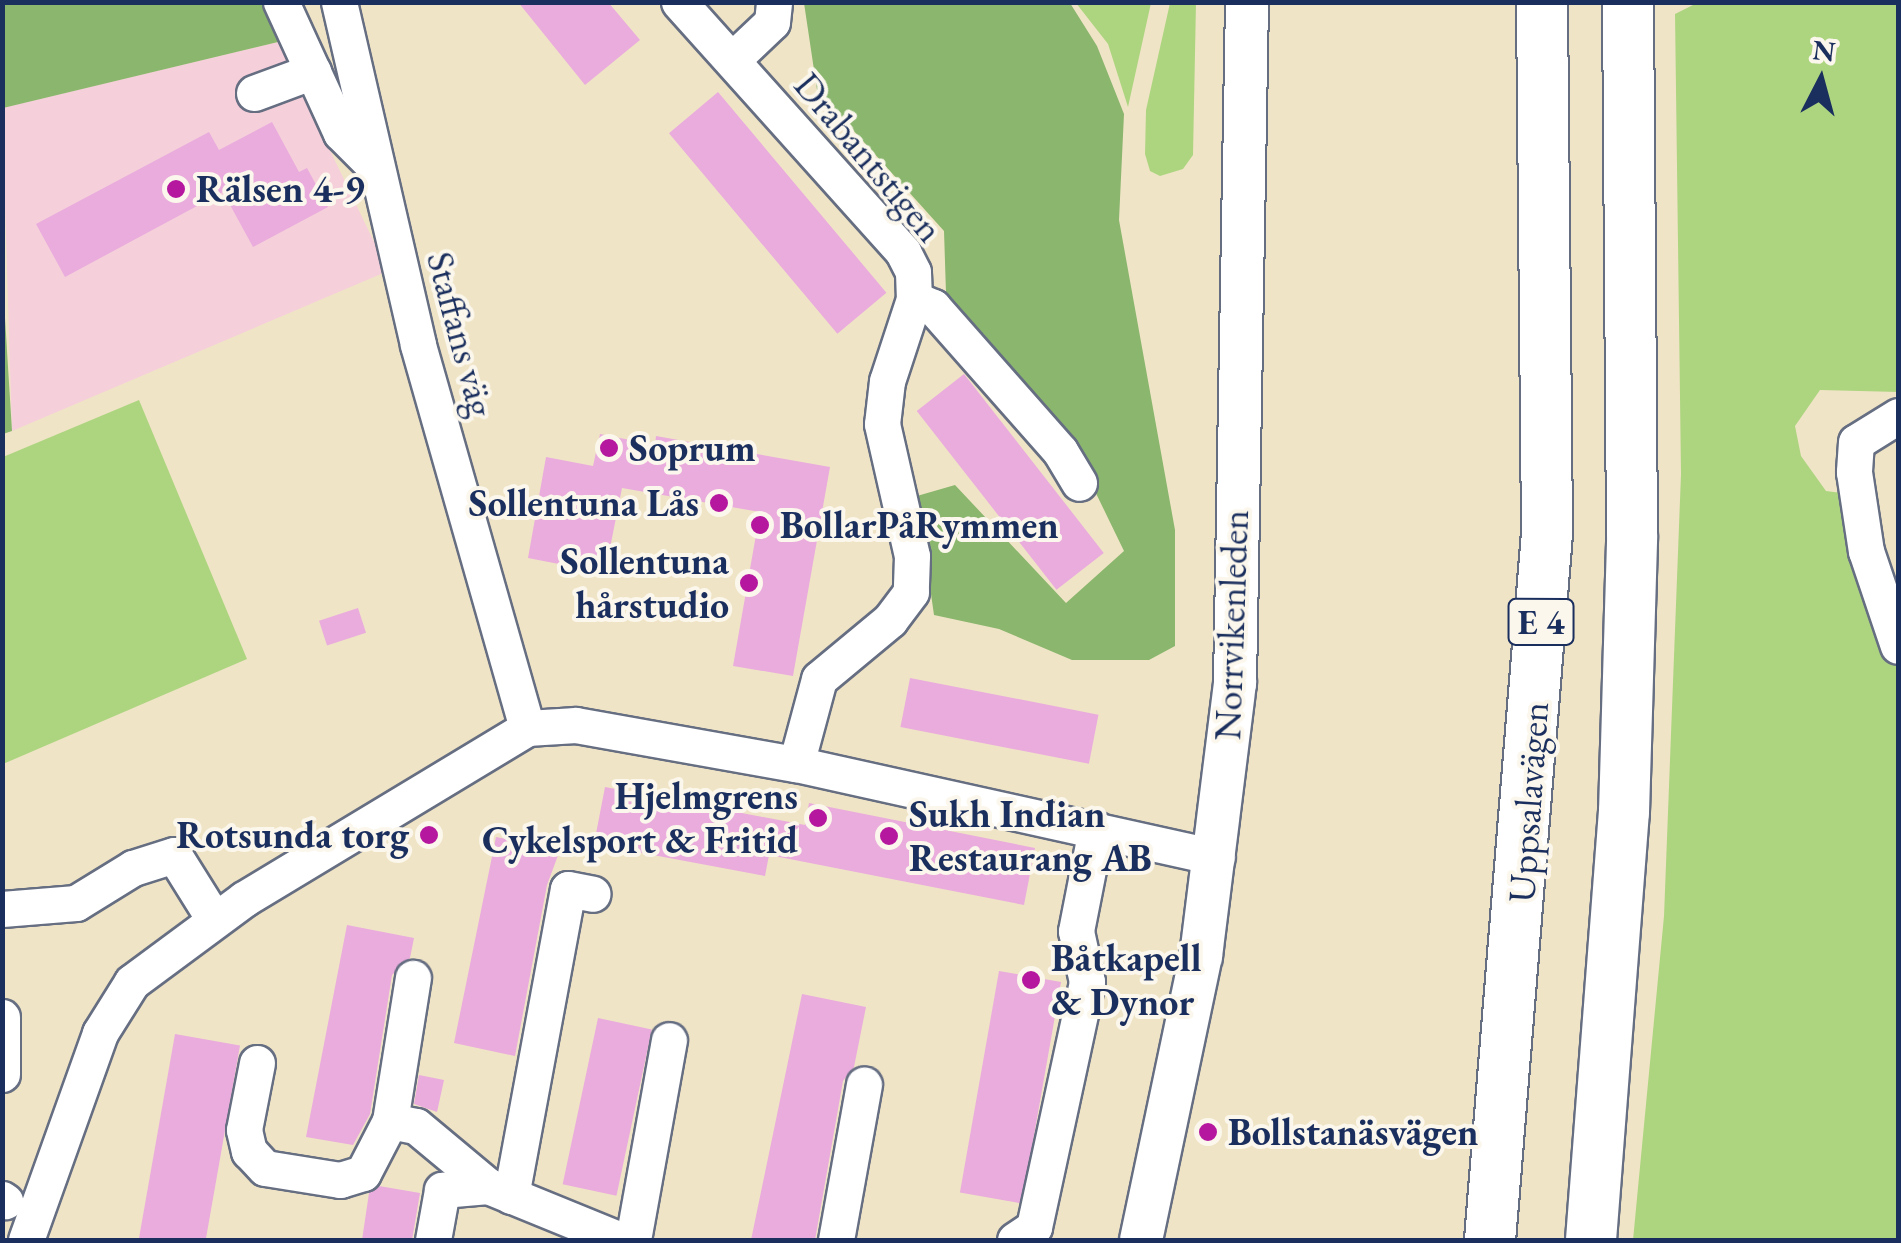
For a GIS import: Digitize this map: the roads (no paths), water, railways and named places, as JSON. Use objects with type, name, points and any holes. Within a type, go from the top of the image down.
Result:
[{"type":"highway","name":"Uppsalavägen","points":[[1490,1240],[1547,533],[1542,2]]},
{"type":"highway","name":"E 4","points":[[1590,1240],[1624,812],[1632,536],[1628,2]]},
{"type":"main road","name":"Norrvikenleden","points":[[1141,1240],[1217,857],[1235,683],[1247,2]]},
{"type":"street","points":[[281,2],[341,133],[375,167]]},
{"type":"street","name":"Staffans väg","points":[[340,2],[375,167],[512,685],[527,728]]},
{"type":"street","name":"Drabantstigen","points":[[680,2],[903,252],[914,272],[914,298],[887,381],[882,424],[912,556],[911,592],[890,620],[820,678],[796,764]]},
{"type":"street","points":[[732,60],[772,22],[774,2]]},
{"type":"street","points":[[254,93],[313,71]]},
{"type":"street","points":[[914,298],[933,307],[1060,452],[1078,483]]},
{"type":"street","points":[[1898,416],[1856,442],[1854,472],[1866,551],[1898,646]]},
{"type":"street","points":[[26,1240],[113,1008],[146,969],[214,919],[527,728],[576,725],[796,764],[1217,857]]},
{"type":"street","points":[[1015,1240],[1034,1227],[1087,982],[1076,931],[1096,829]]},
{"type":"street","points":[[2,909],[76,902],[133,868],[174,855],[214,919]]},
{"type":"street","points":[[500,1191],[568,889],[593,894]]},
{"type":"street","points":[[257,1063],[244,1130],[249,1151],[266,1168],[340,1180],[363,1173],[390,1121],[413,978]]},
{"type":"street","points":[[2,1017],[2,1074]]},
{"type":"street","points":[[633,1240],[669,1040]]},
{"type":"street","points":[[836,1240],[864,1085]]},
{"type":"street","points":[[390,1121],[416,1126],[500,1191],[620,1240]]},
{"type":"street","points":[[433,1240],[442,1190],[500,1191]]},
{"type":"place","name":"Rälsen 4-9","points":[[176,189]]},
{"type":"place","name":"Soprum","points":[[609,448]]},
{"type":"place","name":"Sollentuna Lås","points":[[719,503]]},
{"type":"place","name":"BollarPåRymmen","points":[[760,525]]},
{"type":"place","name":"Sollentuna hårstudio","points":[[749,583]]},
{"type":"place","name":"Hjelmgrens Cykelsport & Fritid","points":[[818,818]]},
{"type":"place","name":"Rotsunda torg","points":[[429,835]]},
{"type":"place","name":"Sukh Indian Restaurang AB","points":[[889,836]]},
{"type":"place","name":"Båtkapell & Dynor","points":[[1031,980]]},
{"type":"place","name":"Bollstanäsvägen","points":[[1208,1132]]}]
